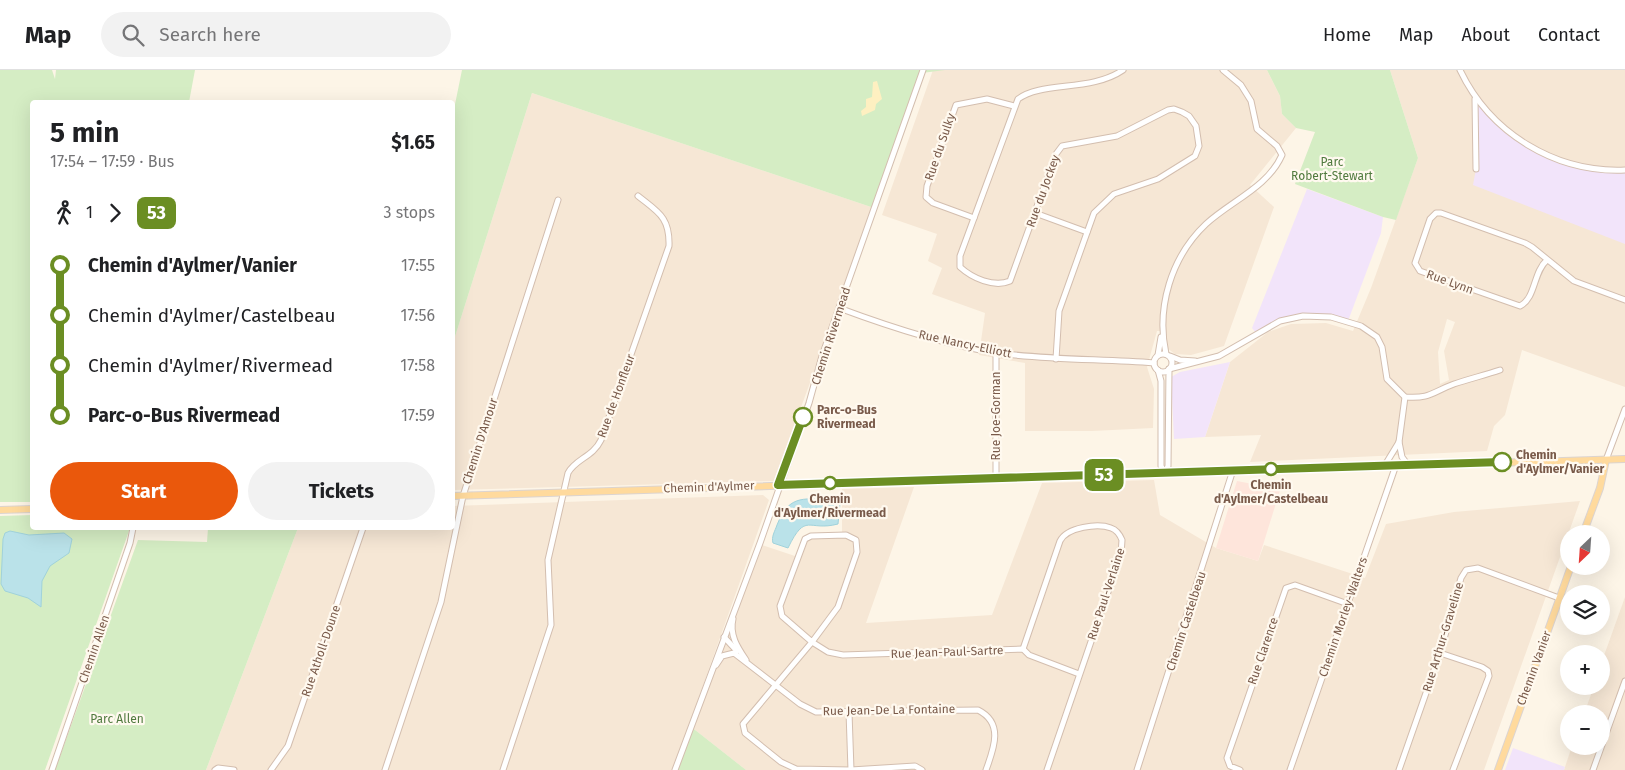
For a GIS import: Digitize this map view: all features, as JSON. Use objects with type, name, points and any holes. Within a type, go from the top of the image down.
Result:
[{"type":"main road","name":"Chemin d'Aylmer","points":[[455,496],[1396,464],[1625,459]]},
{"type":"main road","points":[[1586,525],[1600,488],[1606,460]]},
{"type":"main road","points":[[0,510],[30,509]]},
{"type":"main road","name":"Chemin Vanier","points":[[1498,770],[1568,575]]},
{"type":"street","name":"Chemin Rivermead","points":[[675,770],[809,403],[839,308],[923,70]]},
{"type":"street","points":[[1014,106],[1018,99],[1028,94],[1104,80],[1123,70]]},
{"type":"street","points":[[1165,473],[1161,466],[1160,381],[1158,370],[1154,363],[1158,355],[1162,332],[1165,298],[1182,254],[1206,225],[1262,183],[1282,155],[1277,146],[1257,129],[1251,102],[1235,78],[1223,70]]},
{"type":"street","points":[[1460,70],[1475,99],[1513,136],[1549,157],[1588,169],[1625,170]]},
{"type":"street","name":"Rue du Sulky","points":[[974,218],[934,204],[926,197],[927,186],[953,108],[961,103],[986,98],[1014,106]]},
{"type":"street","points":[[1475,99],[1476,169]]},
{"type":"street","name":"Rue du Jockey","points":[[1014,106],[960,256],[960,267],[966,273],[998,284],[1010,281],[1056,154],[1062,146],[1116,136],[1168,110],[1174,109],[1189,116],[1198,129],[1199,146],[1195,156],[1158,179],[1114,194],[1094,213],[1059,311],[1056,359]]},
{"type":"street","name":"Rue de Honfleur","points":[[503,770],[550,625],[548,560],[569,469],[594,451],[601,440],[668,246],[668,228],[665,220],[638,196]]},
{"type":"street","name":"Chemin D'Amour","points":[[385,770],[443,595],[463,496],[558,200]]},
{"type":"street","points":[[1035,213],[1087,232]]},
{"type":"street","name":"Rue Lynn","points":[[1547,260],[1540,268],[1528,299],[1520,306],[1420,271],[1415,263],[1430,219],[1436,213],[1525,243],[1547,260],[1574,281],[1625,300]]},
{"type":"street","name":"Rue Nancy-Elliott","points":[[839,308],[928,338],[996,352],[1056,359],[1154,363]]},
{"type":"street","points":[[1158,370],[1219,356],[1280,321],[1303,316],[1330,317],[1361,326],[1377,337],[1382,347],[1387,379],[1406,397],[1422,398],[1430,396],[1456,383],[1500,370]]},
{"type":"street","points":[[1162,332],[1167,355],[1171,361],[1169,369],[1168,466],[1165,473]]},
{"type":"street","name":"Rue Joe-Gorman","points":[[996,352],[996,479]]},
{"type":"street","points":[[1158,355],[1167,355],[1180,360],[1201,361]]},
{"type":"street","points":[[1406,397],[1399,442],[1402,457],[1408,465]]},
{"type":"street","points":[[1606,460],[1625,409]]},
{"type":"street","points":[[1385,465],[1399,442]]},
{"type":"street","name":"Chemin Morley-Walters","points":[[1290,770],[1396,464]]},
{"type":"street","name":"Chemin Castelbeau","points":[[1137,770],[1233,470]]},
{"type":"street","name":"Rue Paul-Verlaine","points":[[1023,649],[1062,537],[1076,528],[1112,528],[1121,536],[1123,548],[1047,770]]},
{"type":"street","name":"Chemin Allen","points":[[52,770],[130,543],[133,530]]},
{"type":"street","name":"Rue Atholl-Doune","points":[[271,770],[288,746],[362,530]]},
{"type":"street","points":[[812,642],[782,616],[780,610],[800,550],[808,537],[850,536],[857,543],[857,552],[838,607],[812,642],[745,722],[743,727],[745,732],[790,767],[806,770],[851,770],[915,766],[922,770]]},
{"type":"street","name":"Rue Arthur-Graveline","points":[[1399,770],[1440,653],[1461,578],[1470,568],[1483,570],[1559,598]]},
{"type":"street","name":"Rue Clarence","points":[[1240,770],[1230,766],[1227,758],[1284,590],[1290,585],[1295,585],[1348,604]]},
{"type":"street","name":"Rue Jean-De La Fontaine","points":[[738,601],[732,623],[732,631],[736,645],[748,662]]},
{"type":"street","name":"Rue Jean-De La Fontaine","points":[[724,637],[748,662]]},
{"type":"street","name":"Rue Jean-Paul-Sartre","points":[[812,642],[828,652],[843,656],[1023,649]]},
{"type":"street","points":[[1023,649],[1029,655],[1079,674]]},
{"type":"street","name":"Rue Jean-De La Fontaine","points":[[708,677],[725,654],[734,652],[810,710],[823,713],[969,708],[978,710],[989,718],[996,733],[995,744],[986,770]]},
{"type":"street","points":[[1440,653],[1482,667],[1488,671],[1489,676],[1453,770]]},
{"type":"street","points":[[1592,770],[1625,682]]},
{"type":"street","points":[[849,712],[851,770]]},
{"type":"street","points":[[215,770],[234,770]]},
{"type":"shaded area","points":[[933,70],[1267,70],[1280,96],[1282,114],[1296,128],[1250,185],[1274,207],[1224,346],[1191,355],[1175,354],[1167,348],[1166,331],[1157,331],[1147,367],[1154,389],[1153,428],[1092,431],[1025,431],[1025,363],[979,355],[985,313],[932,294],[942,268],[928,261],[937,234],[882,215]]},
{"type":"shaded area","points":[[1390,70],[1625,70],[1625,387],[1522,350],[1505,415],[1494,426],[1487,451],[1250,462],[1261,435],[1205,437],[1230,362],[1268,332],[1291,324],[1326,323],[1353,331],[1371,288],[1418,158]],"holes":[[[1447,319],[1455,322],[1444,351],[1449,380],[1440,384],[1438,352]]]},
{"type":"shaded area","points":[[532,93],[874,208],[774,481],[455,490],[455,337]]},
{"type":"shaded area","points":[[1475,99],[1513,136],[1566,163],[1625,170],[1625,244],[1473,185],[1476,169]]},
{"type":"shaded area","points":[[1307,189],[1383,217],[1381,233],[1348,321],[1331,317],[1296,317],[1256,333],[1252,328]]},
{"type":"shaded area","points":[[1230,362],[1205,437],[1174,439],[1171,377],[1180,372]]},
{"type":"shaded area","points":[[1154,480],[1160,515],[1216,548],[1258,561],[1264,545],[1365,578],[1386,524],[1454,512],[1580,501],[1571,525],[1560,525],[1560,557],[1484,770],[746,770],[690,726],[762,545],[798,557],[805,539],[842,535],[842,489],[914,487],[866,623],[992,615],[1042,483]]},
{"type":"shaded area","points":[[1237,481],[1268,487],[1282,484],[1258,561],[1216,548]]},
{"type":"shaded area","points":[[763,495],[769,500],[673,770],[206,770],[297,530],[455,530],[455,506]]},
{"type":"shaded area","points":[[1625,597],[1625,770],[1564,770],[1569,755],[1610,755],[1610,705],[1587,705],[1591,695],[1610,695],[1610,645],[1608,645]]},
{"type":"shaded area","points":[[1513,748],[1565,767],[1564,770],[1505,770]]},
{"type":"green space","points":[[0,70],[52,70],[55,79],[56,70],[195,70],[189,100],[30,100],[30,502],[0,502]]},
{"type":"green space","points":[[462,70],[945,70],[922,73],[874,208],[532,93],[455,337],[455,104]]},
{"type":"green space","name":"Parc Robert-Stewart","points":[[1267,70],[1390,70],[1418,158],[1396,220],[1383,217],[1295,184],[1315,132],[1296,128],[1282,114],[1280,96]]},
{"type":"green space","points":[[30,515],[30,530],[129,530],[45,770],[0,770],[0,516]]},
{"type":"green space","name":"Parc Allen","points":[[208,530],[297,530],[206,770],[55,770],[138,540],[207,542]]},
{"type":"green space","points":[[690,726],[746,770],[675,770]]},
{"type":"sand","points":[[877,81],[882,99],[876,104],[875,110],[862,116],[861,111],[866,107],[866,99],[872,97],[873,82]]},
{"type":"water","points":[[836,499],[840,503],[838,524],[804,526],[799,530],[788,548],[773,543],[772,538],[777,525],[787,507],[800,500]]},
{"type":"water","points":[[10,531],[29,535],[64,533],[72,539],[69,553],[50,566],[42,581],[41,607],[28,598],[5,591],[1,584],[3,539],[5,533]]},
{"type":"bus line","name":"53","points":[[803,417],[778,485],[1502,462]]},
{"type":"place","name":"Parc-o-Bus Rivermead","points":[[803,417]]},
{"type":"place","name":"Chemin d'Aylmer/Vanier","points":[[1502,462]]},
{"type":"place","name":"Chemin d'Aylmer/Castelbeau","points":[[1271,469]]},
{"type":"place","name":"Chemin d'Aylmer/Rivermead","points":[[830,483]]}]
